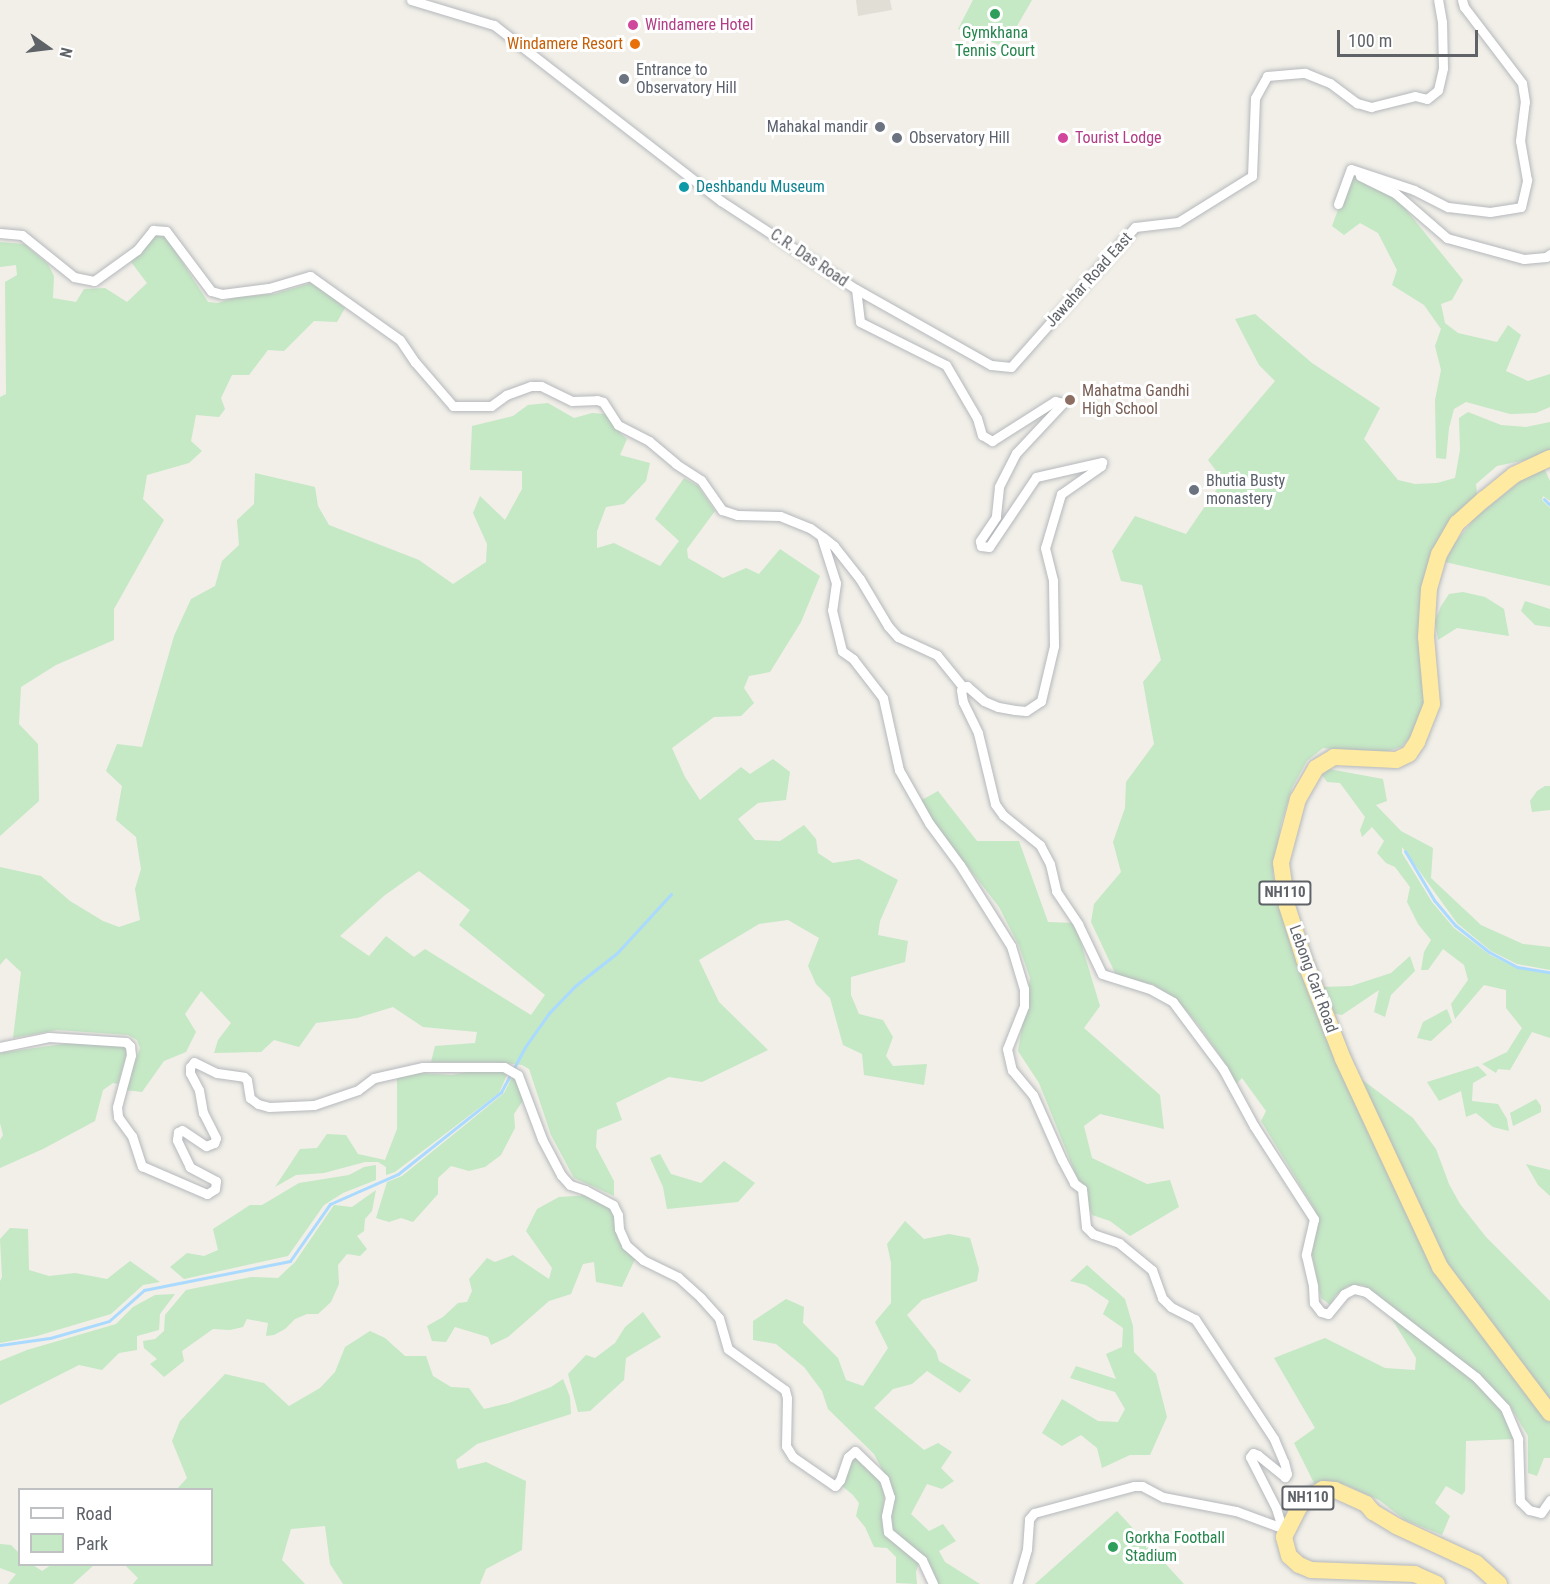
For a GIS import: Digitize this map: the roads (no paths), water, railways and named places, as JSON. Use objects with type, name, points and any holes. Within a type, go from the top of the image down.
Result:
[{"type":"highway","name":"Lebong Cart Road","points":[[1550,458],[1514,475],[1484,499],[1457,523],[1439,554],[1429,589],[1426,637],[1432,704],[1417,742],[1409,754],[1396,760],[1334,757],[1316,768],[1298,799],[1281,863],[1287,906],[1300,949],[1339,1048],[1440,1267],[1550,1413]]},
{"type":"highway","name":"NH110","points":[[1283,1533],[1300,1506],[1311,1496],[1323,1489],[1335,1490],[1366,1504],[1373,1512],[1396,1526],[1476,1563],[1499,1584]]},
{"type":"highway","points":[[1283,1533],[1289,1556],[1299,1565],[1311,1570],[1387,1571],[1414,1574],[1435,1583]]},
{"type":"street","name":"C.R. Das Road","points":[[411,0],[494,26],[721,201],[856,289],[860,322],[946,365],[977,418],[982,435],[992,441],[1055,401],[1063,403],[1016,453],[999,487],[996,517],[980,541],[981,546],[989,546],[1036,477],[1102,462],[1101,466],[1061,494],[1045,548],[1053,581],[1054,646],[1041,701],[1026,711],[998,707],[967,686],[963,687]]},
{"type":"street","name":"Jawahar Road East","points":[[856,289],[991,365],[1011,367],[1135,227],[1178,222],[1252,176],[1255,98],[1267,76],[1305,73],[1330,83],[1357,103],[1371,107],[1415,96],[1427,99],[1438,90],[1443,68],[1442,22],[1438,0]]},
{"type":"street","points":[[1351,169],[1414,190],[1448,207],[1490,212],[1521,207],[1527,180],[1520,141],[1525,102],[1522,83],[1464,7],[1462,0]]},
{"type":"street","points":[[1338,204],[1351,169]]},
{"type":"street","points":[[1351,169],[1369,182],[1395,193],[1447,238],[1524,259],[1546,257],[1550,254]]},
{"type":"street","points":[[0,233],[22,235],[74,277],[94,281],[137,250],[153,230],[166,231],[211,291],[222,294],[269,288],[310,276],[400,340],[415,362],[453,406],[491,406],[506,395],[531,386],[541,386],[573,400],[603,402],[618,425],[649,441],[676,464],[701,480],[722,510],[737,515],[780,516],[810,528],[834,546],[860,579],[888,626],[898,637],[937,655],[963,687],[960,695],[978,732],[995,804],[1003,815],[1040,845],[1050,864],[1056,891],[1078,924],[1102,974],[1150,989],[1173,1002],[1223,1069],[1254,1126],[1314,1220],[1313,1233],[1306,1244],[1314,1303],[1321,1312],[1328,1314],[1344,1294],[1354,1289],[1366,1292],[1476,1377],[1505,1408],[1518,1439],[1520,1501],[1529,1510],[1540,1512],[1550,1500]]},
{"type":"street","points":[[821,536],[836,583],[832,610],[842,651],[853,659],[883,698],[899,770],[929,823],[960,865],[1011,946],[1024,989],[1024,1006],[1007,1049],[1012,1070],[1034,1095],[1066,1168],[1074,1183],[1082,1189],[1086,1227],[1093,1234],[1119,1243],[1152,1270],[1162,1298],[1171,1307],[1195,1319],[1274,1439],[1284,1462],[1287,1474],[1285,1477],[1258,1455],[1253,1453],[1250,1457],[1276,1508],[1283,1533]]},
{"type":"street","points":[[0,1047],[49,1037],[126,1042],[130,1046],[131,1055],[117,1107],[118,1117],[132,1136],[142,1166],[207,1194],[216,1189],[216,1181],[190,1167],[177,1140],[178,1132],[182,1130],[206,1146],[214,1143],[216,1138],[203,1113],[199,1090],[190,1073],[190,1067],[194,1062],[217,1072],[244,1077],[247,1080],[250,1098],[258,1104],[269,1107],[314,1105],[358,1090],[374,1078],[423,1067],[504,1067],[518,1075],[542,1139],[561,1175],[570,1185],[613,1205],[626,1245],[643,1260],[678,1277],[706,1302],[719,1318],[728,1349],[785,1390],[787,1398],[786,1446],[793,1458],[835,1486],[840,1480],[848,1457],[855,1452],[884,1479],[890,1497],[886,1516],[888,1532],[922,1560],[933,1584]]},
{"type":"street","points":[[1017,1584],[1027,1549],[1029,1519],[1034,1513],[1134,1486],[1142,1486],[1163,1497],[1236,1511],[1283,1533]]},
{"type":"waterway","points":[[1544,499],[1550,505]]},
{"type":"waterway","points":[[1405,851],[1434,900],[1455,925],[1489,952],[1517,967],[1550,972]]},
{"type":"waterway","points":[[0,1345],[50,1338],[109,1321],[144,1290],[290,1261],[330,1204],[398,1174],[501,1092],[525,1047],[549,1013],[575,986],[617,953],[671,894]]},
{"type":"place","name":"Gymkhana Tennis Court","points":[[995,14]]},
{"type":"place","name":"Windamere Hotel","points":[[633,25]]},
{"type":"place","name":"Windamere Resort","points":[[635,44]]},
{"type":"place","name":"Entrance to Observatory Hill","points":[[624,79]]},
{"type":"place","name":"Mahakal mandir","points":[[880,127]]},
{"type":"place","name":"Observatory Hill","points":[[897,138]]},
{"type":"place","name":"Tourist Lodge","points":[[1063,138]]},
{"type":"place","name":"Deshbandu Museum","points":[[684,187]]},
{"type":"place","name":"Mahatma Gandhi High School","points":[[1070,400]]},
{"type":"place","name":"Bhutia Busty monastery","points":[[1194,490]]},
{"type":"place","name":"Gorkha Football Stadium","points":[[1113,1547]]}]
